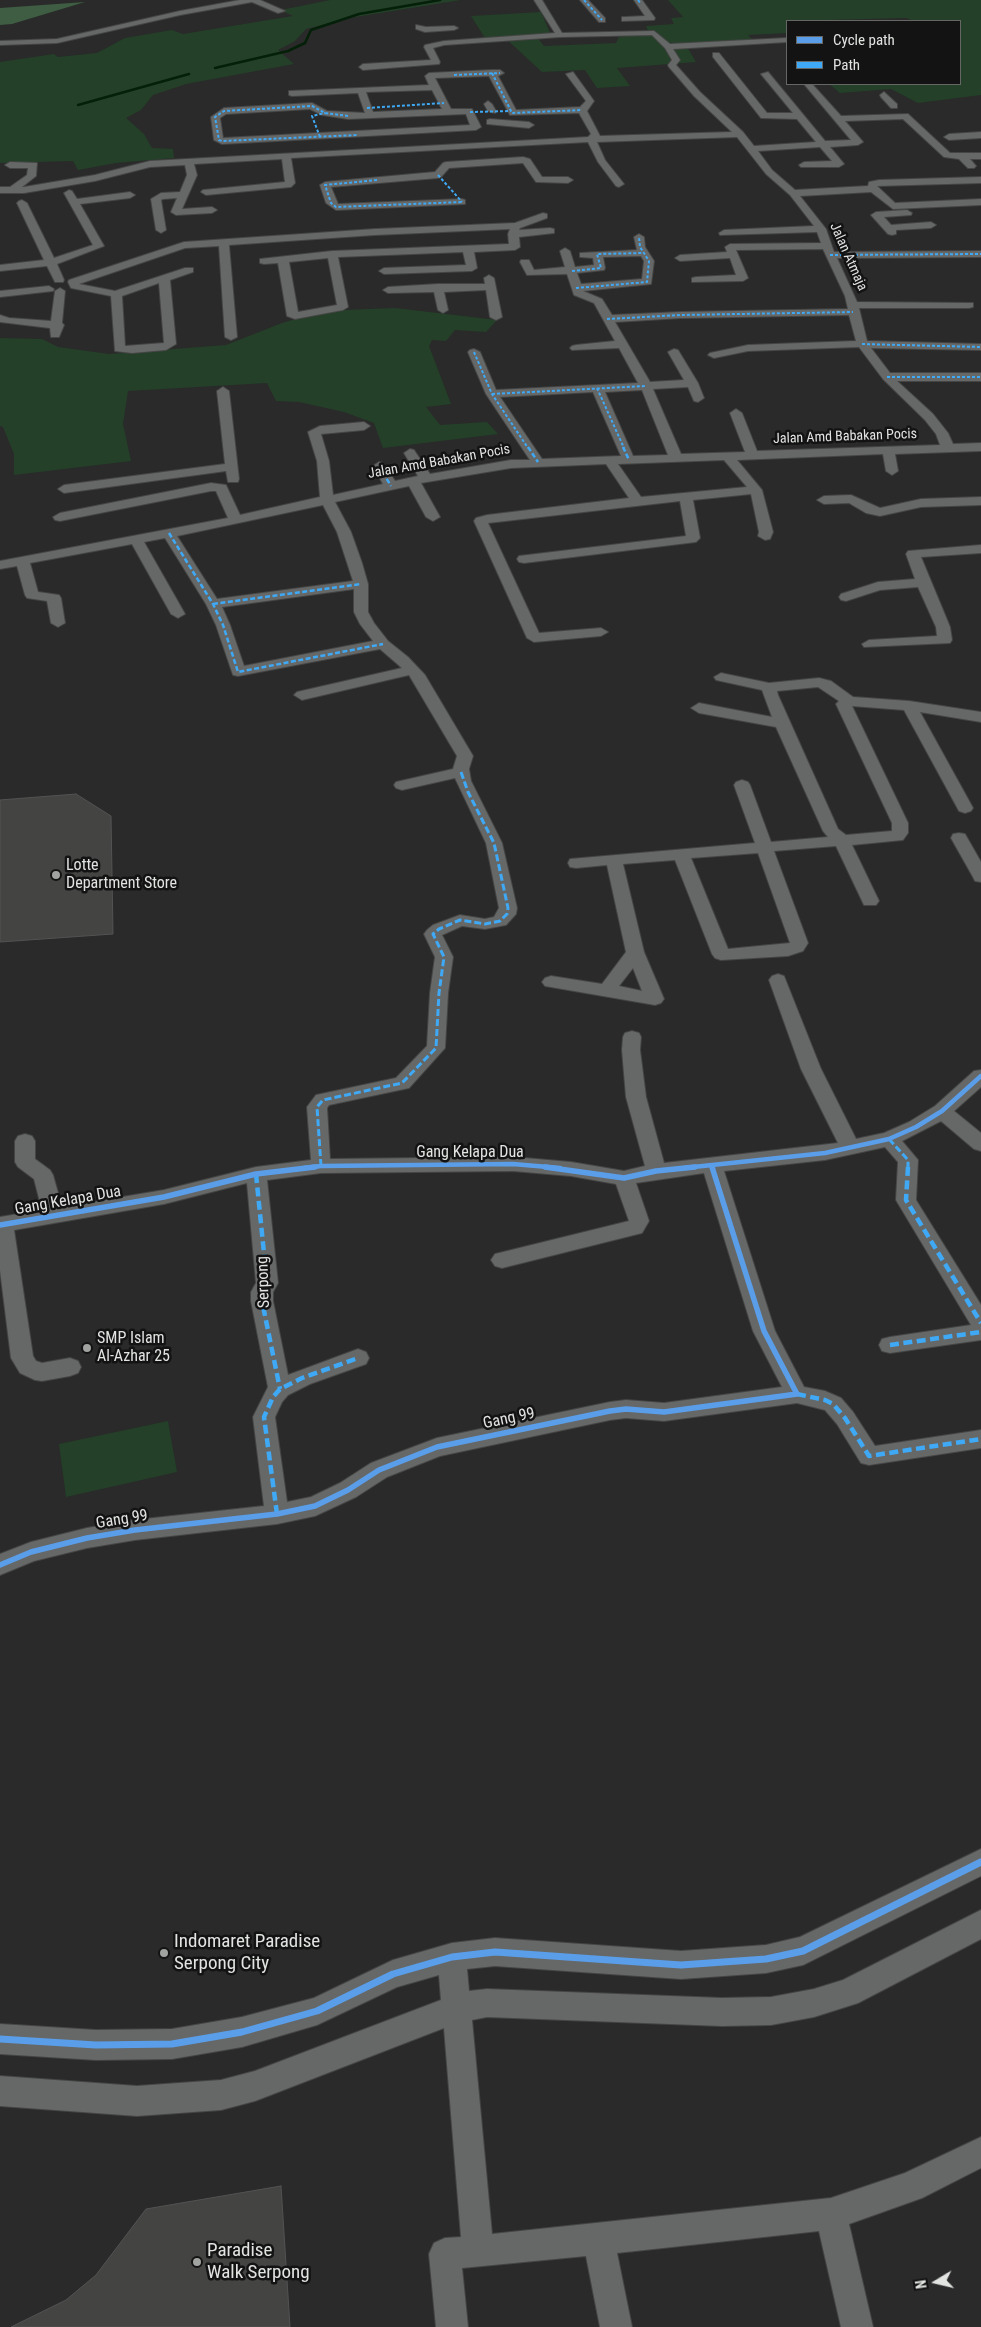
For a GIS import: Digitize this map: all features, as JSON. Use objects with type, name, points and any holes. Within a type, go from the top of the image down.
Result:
[{"type":"street","points":[[0,43],[61,40],[180,13],[253,0],[281,11]]},
{"type":"street","points":[[538,0],[560,35]]},
{"type":"street","points":[[584,0],[609,20]]},
{"type":"street","points":[[592,21],[651,18],[638,0]]},
{"type":"street","points":[[171,7],[180,13]]},
{"type":"street","points":[[448,15],[463,42]]},
{"type":"street","points":[[553,22],[562,22]]},
{"type":"street","points":[[419,27],[425,30],[454,28]]},
{"type":"street","points":[[444,63],[429,46],[560,35],[651,32],[668,47],[786,40]]},
{"type":"street","name":"Jalan Atmaja","points":[[668,47],[676,60],[672,65],[697,94],[740,134],[769,172],[792,193],[822,229],[829,250],[850,296],[862,344],[887,377],[929,417],[942,433],[948,448]]},
{"type":"street","points":[[716,54],[764,116],[800,116]]},
{"type":"street","points":[[444,63],[429,76],[446,108]]},
{"type":"street","points":[[363,67],[444,63],[496,73],[511,111]]},
{"type":"street","points":[[0,190],[12,190],[115,174],[149,164],[363,150],[541,126],[582,110],[590,101],[570,74]]},
{"type":"street","points":[[765,74],[791,100],[800,116],[839,164]]},
{"type":"street","points":[[752,149],[858,142],[838,119],[834,109],[816,99],[809,85]]},
{"type":"street","points":[[292,93],[435,87]]},
{"type":"street","points":[[361,90],[368,112]]},
{"type":"street","points":[[884,95],[889,106],[906,106]]},
{"type":"street","points":[[325,113],[314,106],[304,106],[224,111],[215,116],[220,141],[320,137],[476,126],[470,112]]},
{"type":"street","points":[[320,137],[312,116],[325,113],[348,116],[368,112],[446,108],[470,112],[490,108],[511,111],[541,126]]},
{"type":"street","points":[[582,110],[596,134],[591,139]]},
{"type":"street","points":[[348,116],[374,172]]},
{"type":"street","points":[[838,119],[905,116],[947,155],[962,153],[981,156]]},
{"type":"street","points":[[878,117],[889,128]]},
{"type":"street","points":[[490,122],[541,126],[591,139],[740,134]]},
{"type":"street","points":[[904,128],[919,127]]},
{"type":"street","points":[[848,130],[864,130]]},
{"type":"street","points":[[981,135],[949,137],[981,176]]},
{"type":"street","points":[[591,139],[601,160],[619,184]]},
{"type":"street","points":[[789,146],[807,169],[852,163]]},
{"type":"street","points":[[206,192],[288,185],[290,183],[286,155]]},
{"type":"street","points":[[438,175],[448,165],[523,160],[528,161],[538,180],[568,180]]},
{"type":"street","points":[[189,162],[192,175],[177,212],[212,210]]},
{"type":"street","points":[[10,165],[34,165],[31,176],[12,190]]},
{"type":"street","points":[[374,172],[438,175],[463,202],[336,207],[331,203],[325,185],[374,172]]},
{"type":"street","points":[[873,189],[872,184],[879,183],[981,180]]},
{"type":"street","points":[[68,197],[100,184],[109,198]]},
{"type":"street","points":[[792,193],[873,189],[896,210],[921,212]]},
{"type":"street","points":[[68,197],[109,198],[130,195]]},
{"type":"street","points":[[183,195],[161,196],[156,199],[161,226],[200,220]]},
{"type":"street","points":[[0,268],[50,263],[99,246],[68,197]]},
{"type":"street","points":[[0,318],[57,330],[54,286],[50,263],[26,202],[10,202]]},
{"type":"street","points":[[931,225],[890,230],[876,214],[896,210],[981,202]]},
{"type":"street","points":[[515,230],[543,216]]},
{"type":"street","points":[[724,233],[822,229]]},
{"type":"street","points":[[264,261],[332,254],[515,248],[515,230]]},
{"type":"street","points":[[0,289],[74,284],[180,246],[375,232],[550,231]]},
{"type":"street","points":[[375,232],[392,305]]},
{"type":"street","points":[[576,288],[646,282],[650,261],[644,253],[639,238]]},
{"type":"street","points":[[224,242],[231,338]]},
{"type":"street","points":[[694,276],[739,270],[730,249],[735,246],[981,254]]},
{"type":"street","points":[[384,271],[473,267],[468,250]]},
{"type":"street","points":[[644,253],[563,254],[572,271],[576,288],[581,294],[597,299],[646,386],[676,458]]},
{"type":"street","points":[[283,260],[293,316],[295,316],[343,307],[332,254]]},
{"type":"street","points":[[525,262],[531,273],[601,268],[597,254]]},
{"type":"street","points":[[680,258],[733,255]]},
{"type":"street","points":[[74,284],[116,294],[189,270]]},
{"type":"street","points":[[116,294],[119,349],[132,350],[166,347],[170,344],[164,278]]},
{"type":"street","points":[[388,290],[490,283],[496,317]]},
{"type":"street","points":[[0,294],[54,286]]},
{"type":"street","points":[[438,287],[443,310]]},
{"type":"street","points":[[607,319],[968,305]]},
{"type":"street","points":[[576,348],[621,344]]},
{"type":"street","points":[[714,355],[748,348],[862,344],[981,347]]},
{"type":"street","points":[[474,352],[492,394],[538,462]]},
{"type":"street","points":[[674,352],[680,365],[692,382],[698,398]]},
{"type":"street","points":[[887,377],[981,376]]},
{"type":"street","points":[[492,394],[692,382]]},
{"type":"street","points":[[597,388],[629,460]]},
{"type":"street","points":[[223,391],[236,516]]},
{"type":"street","points":[[736,413],[752,455]]},
{"type":"street","points":[[321,1166],[317,1107],[323,1100],[402,1083],[436,1048],[439,993],[444,958],[433,934],[454,921],[464,920],[485,924],[500,921],[507,914],[508,908],[494,843],[468,792],[461,772],[464,760],[463,752],[437,706],[412,670],[383,644],[367,624],[361,612],[361,584],[351,548],[328,500],[322,460],[314,432],[364,426]]},
{"type":"street","name":"Jalan Amd Babakan Pocis","points":[[0,565],[169,533],[236,516],[328,500],[488,466],[538,462],[948,448],[977,450]]},
{"type":"street","points":[[888,450],[892,471]]},
{"type":"street","points":[[410,453],[426,478]]},
{"type":"street","points":[[727,456],[756,490],[766,532],[765,536]]},
{"type":"street","points":[[610,461],[637,501]]},
{"type":"street","points":[[379,466],[391,486]]},
{"type":"street","points":[[64,489],[230,467]]},
{"type":"street","points":[[413,481],[433,517]]},
{"type":"street","points":[[60,517],[211,487],[221,488],[236,516]]},
{"type":"street","points":[[601,632],[534,638],[481,521],[487,518],[637,501],[756,490]]},
{"type":"street","points":[[524,559],[692,539],[686,496]]},
{"type":"street","points":[[824,500],[851,499],[871,510],[880,512],[921,503],[981,502]]},
{"type":"street","points":[[60,553],[58,549],[63,544],[236,516]]},
{"type":"street","points":[[169,533],[213,604],[223,625],[239,673],[383,644]]},
{"type":"street","points":[[136,539],[178,614]]},
{"type":"street","points":[[869,644],[945,640],[943,627],[913,554],[981,548]]},
{"type":"street","points":[[23,561],[32,595],[54,598],[58,623]]},
{"type":"street","points":[[846,597],[878,586],[923,582]]},
{"type":"street","points":[[213,604],[361,584]]},
{"type":"street","points":[[302,695],[412,670]]},
{"type":"street","points":[[721,677],[768,686],[819,682],[826,684],[849,701],[909,706],[981,717]]},
{"type":"street","points":[[768,686],[782,724],[831,831],[842,841],[870,902]]},
{"type":"street","points":[[576,863],[897,836],[901,828],[846,710],[844,704],[849,701]]},
{"type":"street","points":[[909,706],[965,808]]},
{"type":"street","points":[[699,708],[782,724]]},
{"type":"street","points":[[402,785],[461,772]]},
{"type":"street","points":[[681,855],[721,954],[793,950],[799,943],[742,785]]},
{"type":"street","points":[[959,838],[981,877]]},
{"type":"street","points":[[551,982],[654,999],[635,952],[614,860]]},
{"type":"street","points":[[607,990],[635,952]]},
{"type":"street","points":[[778,980],[810,1069],[851,1148]]},
{"type":"street","points":[[632,1037],[631,1050],[636,1097],[656,1171]]},
{"type":"street","name":"Gang Kelapa Dua","points":[[1,1225],[164,1197],[256,1174],[321,1166],[514,1164],[563,1168],[624,1178],[656,1171],[791,1158],[851,1148],[889,1139],[916,1127],[942,1111],[981,1076]]},
{"type":"street","points":[[942,1111],[981,1144]]},
{"type":"street","points":[[889,1139],[908,1160],[906,1200],[981,1323]]},
{"type":"street","points":[[25,1141],[26,1162],[43,1175],[54,1217]]},
{"type":"street","points":[[712,1166],[764,1331],[797,1394]]},
{"type":"street","name":"Serpong","points":[[256,1174],[266,1274],[262,1301],[280,1389]]},
{"type":"street","points":[[502,1260],[635,1228],[639,1221],[624,1178]]},
{"type":"street","points":[[1,1225],[15,1296],[22,1358],[28,1367],[35,1372],[70,1367]]},
{"type":"street","points":[[890,1345],[981,1332]]},
{"type":"street","points":[[277,1514],[264,1417],[273,1397],[280,1389],[358,1358]]},
{"type":"street","name":"Gang 99","points":[[0,1564],[31,1552],[87,1538],[135,1530],[277,1514],[315,1506],[348,1490],[379,1470],[437,1447],[610,1411],[626,1409],[664,1412],[797,1394],[825,1400],[833,1404],[845,1418],[869,1456],[981,1439]]},
{"type":"street","points":[[0,2039],[96,2045],[172,2044],[242,2032],[317,2011],[393,1974],[452,1957],[496,1952],[680,1965],[766,1959],[803,1951],[981,1862]]},
{"type":"street","points":[[0,2091],[137,2101],[221,2095],[255,2086],[457,2008],[487,2003],[722,2012],[771,2011],[814,2003],[848,1992],[981,1924]]},
{"type":"street","points":[[452,1957],[478,2249]]},
{"type":"street","points":[[452,2327],[445,2254],[478,2249],[598,2239],[831,2214],[911,2187],[981,2152]]},
{"type":"street","points":[[831,2214],[857,2327]]},
{"type":"street","points":[[598,2239],[616,2327]]},
{"type":"green space","points":[[330,0],[461,0],[349,18],[306,29],[295,41],[278,50],[294,64],[186,84],[153,95],[141,110],[126,118],[144,134],[152,148],[173,149],[174,158],[116,163],[78,170],[73,161],[0,163],[0,62],[54,54],[58,57],[97,53],[125,38],[172,30],[183,34],[293,16],[281,10]]},
{"type":"green space","points":[[668,0],[981,0],[981,95],[918,103],[891,89],[840,93],[830,85],[961,85],[961,20],[912,20],[906,18],[786,20],[786,33],[748,35],[754,41],[686,45],[696,62],[617,68],[630,86],[597,88],[585,70],[542,72],[503,36],[485,38],[471,16],[541,12],[551,35],[537,37],[544,46],[616,43],[619,37],[649,34],[646,26],[674,24],[671,18],[683,17]]},
{"type":"green space","points":[[85,2],[12,24],[0,25],[0,8]]},
{"type":"green space","points":[[395,308],[497,320],[486,332],[455,330],[446,341],[432,340],[429,346],[451,404],[426,407],[440,425],[487,422],[498,434],[383,448],[374,423],[344,412],[299,402],[276,401],[267,383],[128,391],[123,424],[131,461],[14,475],[14,454],[3,427],[0,426],[0,338],[42,339],[58,347],[109,354],[226,345],[282,323],[313,314],[344,310]]},
{"type":"green space","points":[[168,1421],[177,1472],[66,1497],[59,1444]]},
{"type":"building","name":"Lotte Department Store","points":[[76,794],[111,816],[113,934],[0,942],[0,800]]},
{"type":"building","name":"Paradise Walk Serpong","points":[[281,2186],[290,2327],[11,2327],[66,2300],[96,2275],[146,2209]]},
{"type":"waterway","points":[[215,68],[288,51],[305,43],[311,30],[359,14],[440,0]]},
{"type":"waterway","points":[[78,105],[189,74]]},
{"type":"marked path","points":[[584,0],[602,20]]},
{"type":"marked path","points":[[638,0],[641,4]]},
{"type":"marked path","points":[[492,73],[512,113],[582,110]]},
{"type":"marked path","points":[[454,75],[500,73]]},
{"type":"marked path","points":[[367,108],[444,103]]},
{"type":"marked path","points":[[348,116],[325,113],[312,106],[224,111],[215,117],[219,140],[222,141],[357,135]]},
{"type":"marked path","points":[[470,112],[511,111]]},
{"type":"marked path","points":[[320,137],[312,116],[325,113]]},
{"type":"marked path","points":[[438,175],[462,202]]},
{"type":"marked path","points":[[377,180],[325,185],[331,203],[336,207],[462,202]]},
{"type":"marked path","points":[[576,288],[647,282],[649,261],[640,247],[639,237]]},
{"type":"marked path","points":[[572,271],[601,268],[597,254],[644,253]]},
{"type":"marked path","points":[[830,255],[981,254]]},
{"type":"marked path","points":[[607,319],[681,315],[853,312]]},
{"type":"marked path","points":[[862,344],[981,347]]},
{"type":"marked path","points":[[474,352],[492,394],[538,462]]},
{"type":"marked path","points":[[887,377],[981,377]]},
{"type":"marked path","points":[[492,394],[646,386]]},
{"type":"marked path","points":[[597,388],[629,460]]},
{"type":"marked path","points":[[379,466],[391,486]]},
{"type":"marked path","points":[[169,533],[213,604],[223,625],[238,672],[383,644]]},
{"type":"marked path","points":[[213,604],[361,584]]},
{"type":"marked path","points":[[321,1166],[317,1107],[323,1100],[402,1083],[436,1048],[439,993],[444,957],[433,934],[439,929],[460,920],[485,924],[500,921],[507,914],[508,908],[494,843],[468,792],[461,772]]},
{"type":"marked path","points":[[889,1139],[908,1160],[906,1200],[981,1323]]},
{"type":"marked path","points":[[256,1174],[267,1283],[262,1292],[262,1301],[280,1389]]},
{"type":"marked path","points":[[890,1345],[981,1332]]},
{"type":"marked path","points":[[277,1514],[264,1417],[273,1397],[280,1389],[302,1378],[358,1358]]},
{"type":"marked path","points":[[797,1394],[825,1400],[833,1404],[845,1418],[869,1456],[981,1439]]},
{"type":"cycle path","points":[[0,1225],[164,1197],[256,1174],[321,1166],[513,1164],[571,1169],[624,1178],[656,1171],[825,1153],[889,1139],[916,1127],[942,1111],[981,1076]]},
{"type":"cycle path","points":[[0,1565],[31,1552],[87,1538],[135,1530],[277,1514],[315,1506],[348,1490],[379,1470],[437,1447],[610,1411],[626,1409],[664,1412],[797,1394],[764,1331],[712,1166]]},
{"type":"cycle path","points":[[0,2039],[96,2045],[172,2044],[242,2032],[317,2011],[393,1974],[452,1957],[495,1952],[681,1965],[766,1959],[803,1951],[981,1862]]},
{"type":"place","name":"Lotte Department Store","points":[[56,875]]},
{"type":"place","name":"SMP Islam Al-Azhar 25","points":[[87,1348]]},
{"type":"place","name":"Indomaret Paradise Serpong City","points":[[164,1953]]},
{"type":"place","name":"Paradise Walk Serpong","points":[[197,2262]]}]
